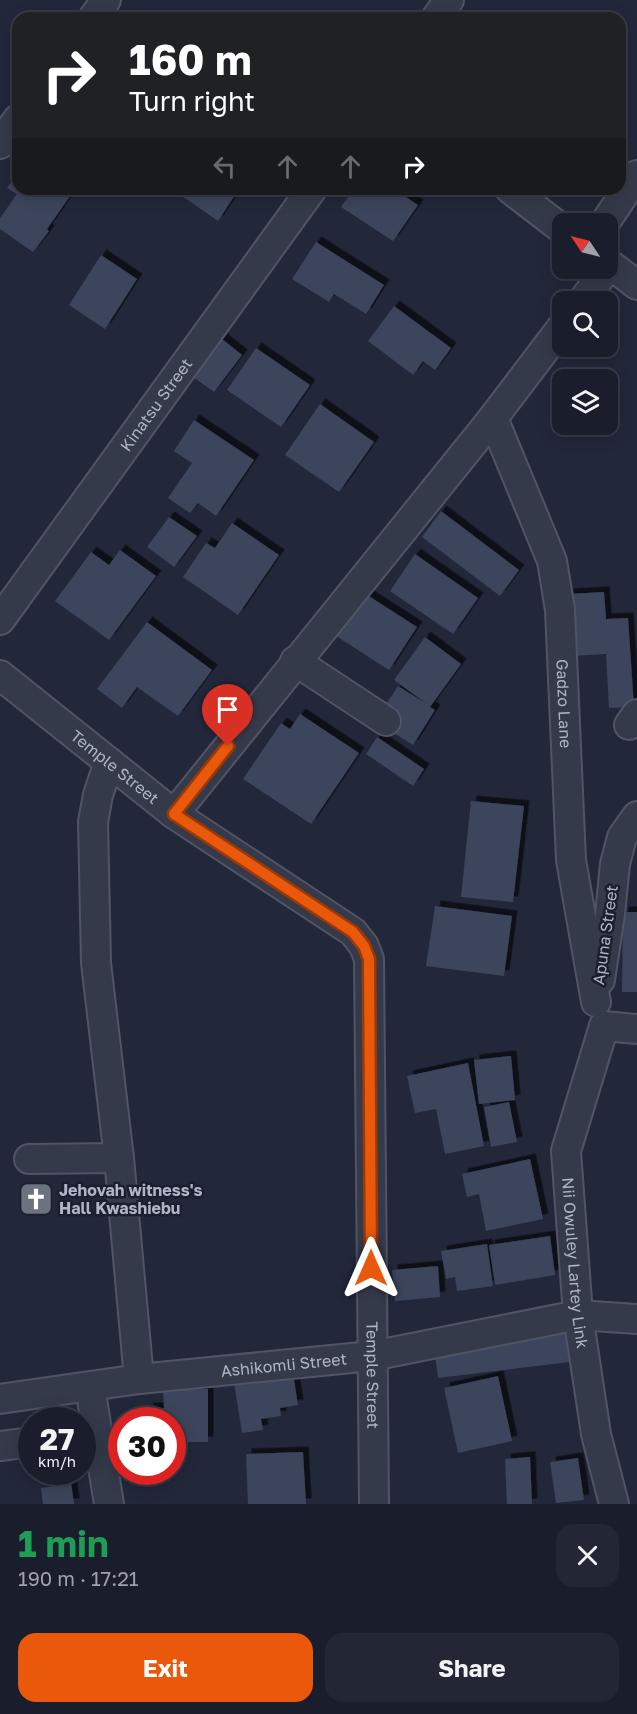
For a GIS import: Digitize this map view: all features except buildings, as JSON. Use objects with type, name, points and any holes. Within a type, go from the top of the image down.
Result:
[{"type":"street","points":[[0,144],[12,128]]},
{"type":"street","points":[[626,191],[637,175]]},
{"type":"street","name":"Kinatsu Street","points":[[0,620],[308,195]]},
{"type":"street","points":[[518,195],[552,221]]},
{"type":"street","points":[[611,213],[624,195]]},
{"type":"street","points":[[618,273],[637,285]]},
{"type":"street","points":[[174,814],[493,418],[552,340]]},
{"type":"street","name":"Gadzo Lane","points":[[493,418],[552,561],[560,610],[571,860],[600,1014]]},
{"type":"street","points":[[296,661],[386,721]]},
{"type":"street","name":"Temple Street","points":[[0,675],[174,814],[353,932],[364,946],[369,959],[374,1504]]},
{"type":"street","points":[[109,762],[98,795],[93,822],[96,963],[119,1158],[140,1379]]},
{"type":"street","name":"Apuna Street","points":[[600,1014],[615,864],[622,837],[637,816]]},
{"type":"street","points":[[600,1014],[637,1029]]},
{"type":"street","name":"Nii Owuley Lartey Link","points":[[600,1014],[566,1151],[578,1315],[596,1434],[614,1504]]},
{"type":"street","points":[[29,1159],[119,1158]]},
{"type":"street","name":"Ashikomli Street","points":[[0,1399],[90,1388],[140,1379],[372,1356],[578,1315],[637,1319]]},
{"type":"street","points":[[90,1388],[90,1407]]},
{"type":"street","points":[[0,1446],[18,1444]]},
{"type":"street","points":[[96,1455],[109,1504]]},
{"type":"place","name":"Jehovah witness's Hall Kwashiebu","points":[[36,1199]]},
{"type":"route","points":[[228,746],[174,814],[353,932],[364,946],[369,959],[371,1268]]}]
